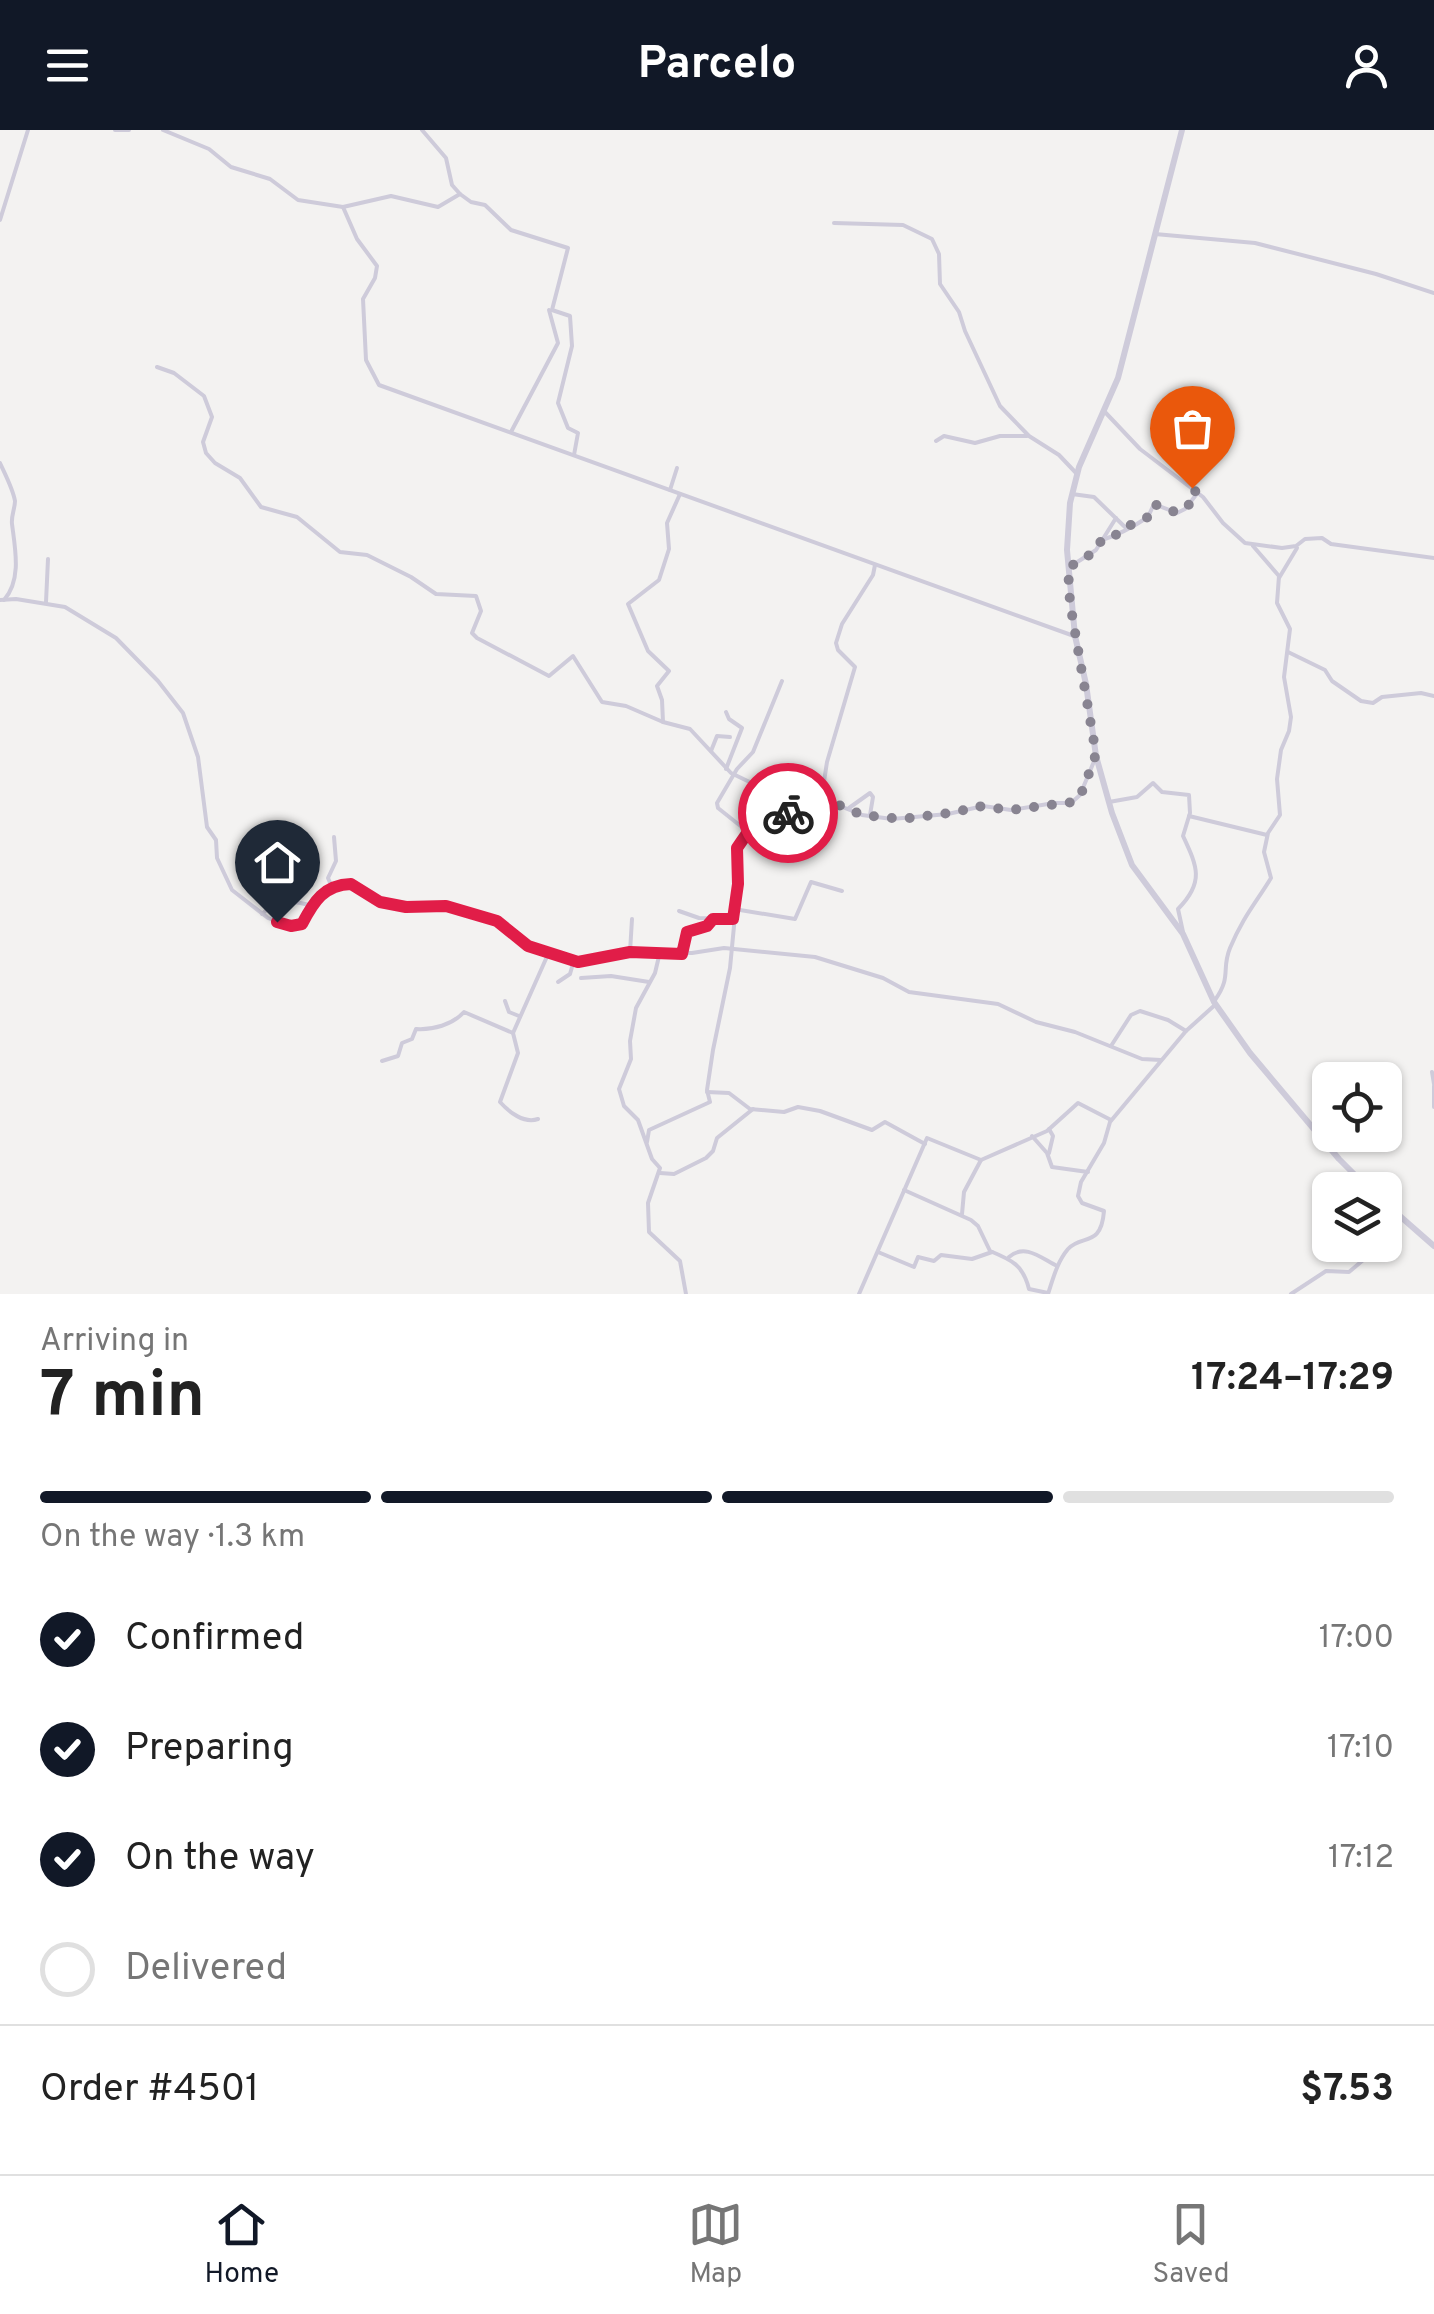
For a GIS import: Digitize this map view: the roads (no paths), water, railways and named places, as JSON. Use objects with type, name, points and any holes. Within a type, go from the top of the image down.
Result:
[{"type":"street","points":[[0,220],[28,130]]},
{"type":"street","points":[[115,130],[129,130]]},
{"type":"street","points":[[163,130],[209,149],[230,167],[270,179],[297,200],[343,206],[391,196],[439,207],[460,194]]},
{"type":"street","points":[[422,130],[448,162],[452,185],[460,194],[470,202],[484,205],[511,230],[568,248],[552,310],[570,316],[572,322],[572,346],[558,406],[568,428],[578,433],[574,455]]},
{"type":"street","points":[[1182,130],[1118,378],[1076,470],[1067,530],[1074,636],[1086,684],[1096,756],[1124,849],[1137,874],[1183,934],[1215,1002],[1270,1080],[1352,1172]]},
{"type":"street","points":[[343,206],[357,240],[377,266],[363,298],[366,360],[378,384],[1074,636]]},
{"type":"street","points":[[834,223],[903,225],[932,239],[939,254],[940,284],[959,312],[998,402],[1029,436],[1076,470]]},
{"type":"street","points":[[1155,234],[1254,244],[1376,274],[1434,293]]},
{"type":"street","points":[[511,432],[558,343],[549,310]]},
{"type":"street","points":[[157,366],[174,373],[204,396],[212,417],[204,442],[206,453],[215,464],[240,478],[261,506],[297,517],[340,552],[368,555],[411,576],[432,592],[476,596],[480,611],[472,633],[476,638],[549,676],[574,656],[602,702],[690,728],[733,775],[772,793],[794,811]]},
{"type":"street","points":[[1104,411],[1140,449],[1198,494],[1225,525],[1253,546],[1279,578]]},
{"type":"street","points":[[936,442],[944,436],[976,443],[1000,436],[1029,436]]},
{"type":"street","points":[[0,464],[14,500],[12,523],[16,540],[16,571],[11,592],[2,600]]},
{"type":"street","points":[[670,490],[676,468]]},
{"type":"street","points":[[663,722],[662,697],[656,686],[669,671],[648,651],[628,604],[658,580],[669,549],[667,521],[680,494]]},
{"type":"street","points":[[1072,494],[1094,497],[1127,529]]},
{"type":"street","points":[[1102,540],[1148,517],[1154,504],[1177,513],[1198,494]]},
{"type":"street","points":[[1068,568],[1091,554],[1116,518]]},
{"type":"street","points":[[878,1252],[914,1267],[918,1258],[934,1261],[941,1255],[972,1259],[992,1252],[1009,1257],[1022,1269],[1028,1289],[1048,1293],[1057,1266],[1071,1246],[1088,1241],[1103,1222],[1104,1212],[1079,1200],[1080,1184],[1104,1144],[1111,1120],[1215,1002],[1228,978],[1228,954],[1244,913],[1271,878],[1264,855],[1268,835],[1280,815],[1277,779],[1281,750],[1290,726],[1290,698],[1284,678],[1290,628],[1277,603],[1279,578],[1305,538],[1434,558]]},
{"type":"street","points":[[1253,546],[1298,545]]},
{"type":"street","points":[[46,602],[48,559]]},
{"type":"street","points":[[821,802],[827,762],[855,668],[838,650],[837,636],[873,575],[875,564]]},
{"type":"street","points":[[2,600],[65,607],[102,627],[124,644],[180,708],[198,757],[206,803],[205,822],[216,840],[220,865],[232,890],[262,914],[286,926],[302,924],[331,886],[354,884],[380,902],[406,907],[446,906],[497,921],[528,946],[574,960],[584,962],[630,952],[682,954],[732,948],[828,960],[883,978],[905,991],[1004,1006],[1036,1022],[1075,1032],[1142,1059],[1161,1060]]},
{"type":"street","points":[[1288,652],[1324,670],[1332,681],[1361,701],[1372,703],[1422,693],[1434,696]]},
{"type":"street","points":[[748,832],[717,805],[733,775],[753,752],[782,681]]},
{"type":"street","points":[[726,712],[742,728],[726,769]]},
{"type":"street","points":[[711,751],[717,736],[730,738]]},
{"type":"street","points":[[647,1142],[650,1130],[664,1121],[708,1104],[732,948],[738,884],[736,851],[748,832],[821,802],[832,802],[870,817],[909,819],[977,806],[1011,810],[1071,803],[1080,795],[1096,756]]},
{"type":"street","points":[[1109,802],[1140,796],[1154,783],[1164,792],[1188,793],[1189,816],[1184,836],[1198,866],[1192,893],[1178,908],[1183,934]]},
{"type":"street","points":[[849,808],[870,793],[870,817]]},
{"type":"street","points":[[1189,816],[1268,835]]},
{"type":"street","points":[[331,886],[328,878],[336,861],[334,837]]},
{"type":"street","points":[[734,909],[795,919],[811,882],[842,891]]},
{"type":"street","points":[[262,914],[271,906],[294,900],[312,906]]},
{"type":"street","points":[[680,911],[733,919]]},
{"type":"street","points":[[630,952],[632,918]]},
{"type":"street","points":[[682,954],[687,932],[707,926],[713,919]]},
{"type":"street","points":[[538,1119],[519,1117],[500,1102],[518,1052],[513,1033],[549,952]]},
{"type":"street","points":[[660,952],[636,1008],[631,1058],[619,1088],[624,1106],[638,1120],[660,1173],[648,1203],[648,1228],[680,1261],[686,1294]]},
{"type":"street","points":[[558,982],[570,974],[574,960]]},
{"type":"street","points":[[582,978],[612,976],[649,982]]},
{"type":"street","points":[[505,1001],[510,1012],[519,1016]]},
{"type":"street","points":[[1111,1046],[1130,1017],[1140,1011],[1186,1031]]},
{"type":"street","points":[[382,1061],[398,1056],[402,1044],[412,1039],[416,1029],[442,1027],[464,1012],[513,1033]]},
{"type":"street","points":[[1434,1073],[1434,1107]]},
{"type":"street","points":[[707,1092],[729,1093],[753,1109],[813,1109],[842,1116],[872,1130],[884,1122],[925,1144]]},
{"type":"street","points":[[962,1214],[964,1192],[981,1160],[1049,1129],[1078,1104],[1111,1120]]},
{"type":"street","points":[[660,1173],[674,1174],[706,1158],[717,1138],[753,1109]]},
{"type":"street","points":[[1049,1129],[1050,1165],[1088,1172]]},
{"type":"street","points":[[1032,1136],[1048,1155]]},
{"type":"street","points":[[859,1294],[927,1138],[981,1160]]},
{"type":"street","points":[[904,1190],[962,1214],[978,1226],[992,1252]]},
{"type":"street","points":[[1402,1218],[1434,1246]]},
{"type":"street","points":[[1009,1257],[1018,1250],[1026,1250],[1057,1266]]},
{"type":"street","points":[[1291,1294],[1326,1270],[1349,1272],[1360,1262]]}]
